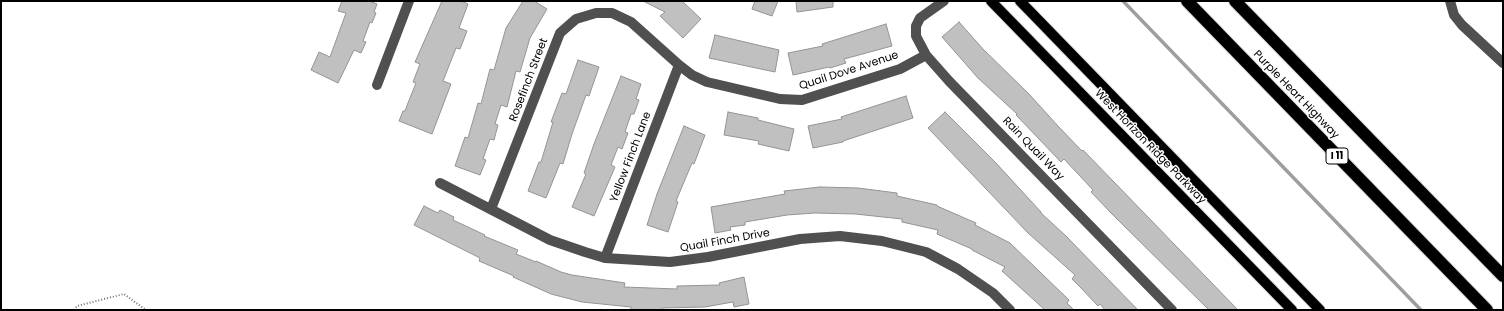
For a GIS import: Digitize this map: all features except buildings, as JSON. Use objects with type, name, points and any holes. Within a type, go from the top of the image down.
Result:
[{"type":"highway","name":"Purple Heart Highway","points":[[1187,1],[1487,310]]},
{"type":"highway","name":"Purple Heart Highway","points":[[1235,1],[1503,276]]},
{"type":"main road","name":"West Horizon Ridge Parkway","points":[[990,1],[1292,310]]},
{"type":"main road","name":"West Horizon Ridge Parkway","points":[[1020,1],[1320,310]]},
{"type":"street","points":[[377,85],[409,1]]},
{"type":"street","name":"Rain Quail Way","points":[[944,1],[920,18],[916,26],[916,36],[926,55],[949,81],[1172,310]]},
{"type":"street","points":[[1450,1],[1454,15],[1462,25],[1503,63]]},
{"type":"street","name":"Rosefinch Street","points":[[491,209],[560,33],[576,19],[596,13],[612,13],[631,22]]},
{"type":"street","name":"Quail Dove Avenue","points":[[631,22],[692,75],[707,82],[780,99],[802,100],[900,69],[926,55]]},
{"type":"street","name":"Yellow Finch Lane","points":[[605,258],[679,65]]},
{"type":"street","name":"Quail Finch Drive","points":[[440,182],[550,240],[605,258],[670,262],[708,257],[800,239],[840,236],[882,241],[926,252],[958,269],[993,293],[1010,310]]},
{"type":"path","points":[[74,310],[77,306],[124,294],[146,310]]},
{"type":"waterway","points":[[1123,1],[1421,310]]}]
